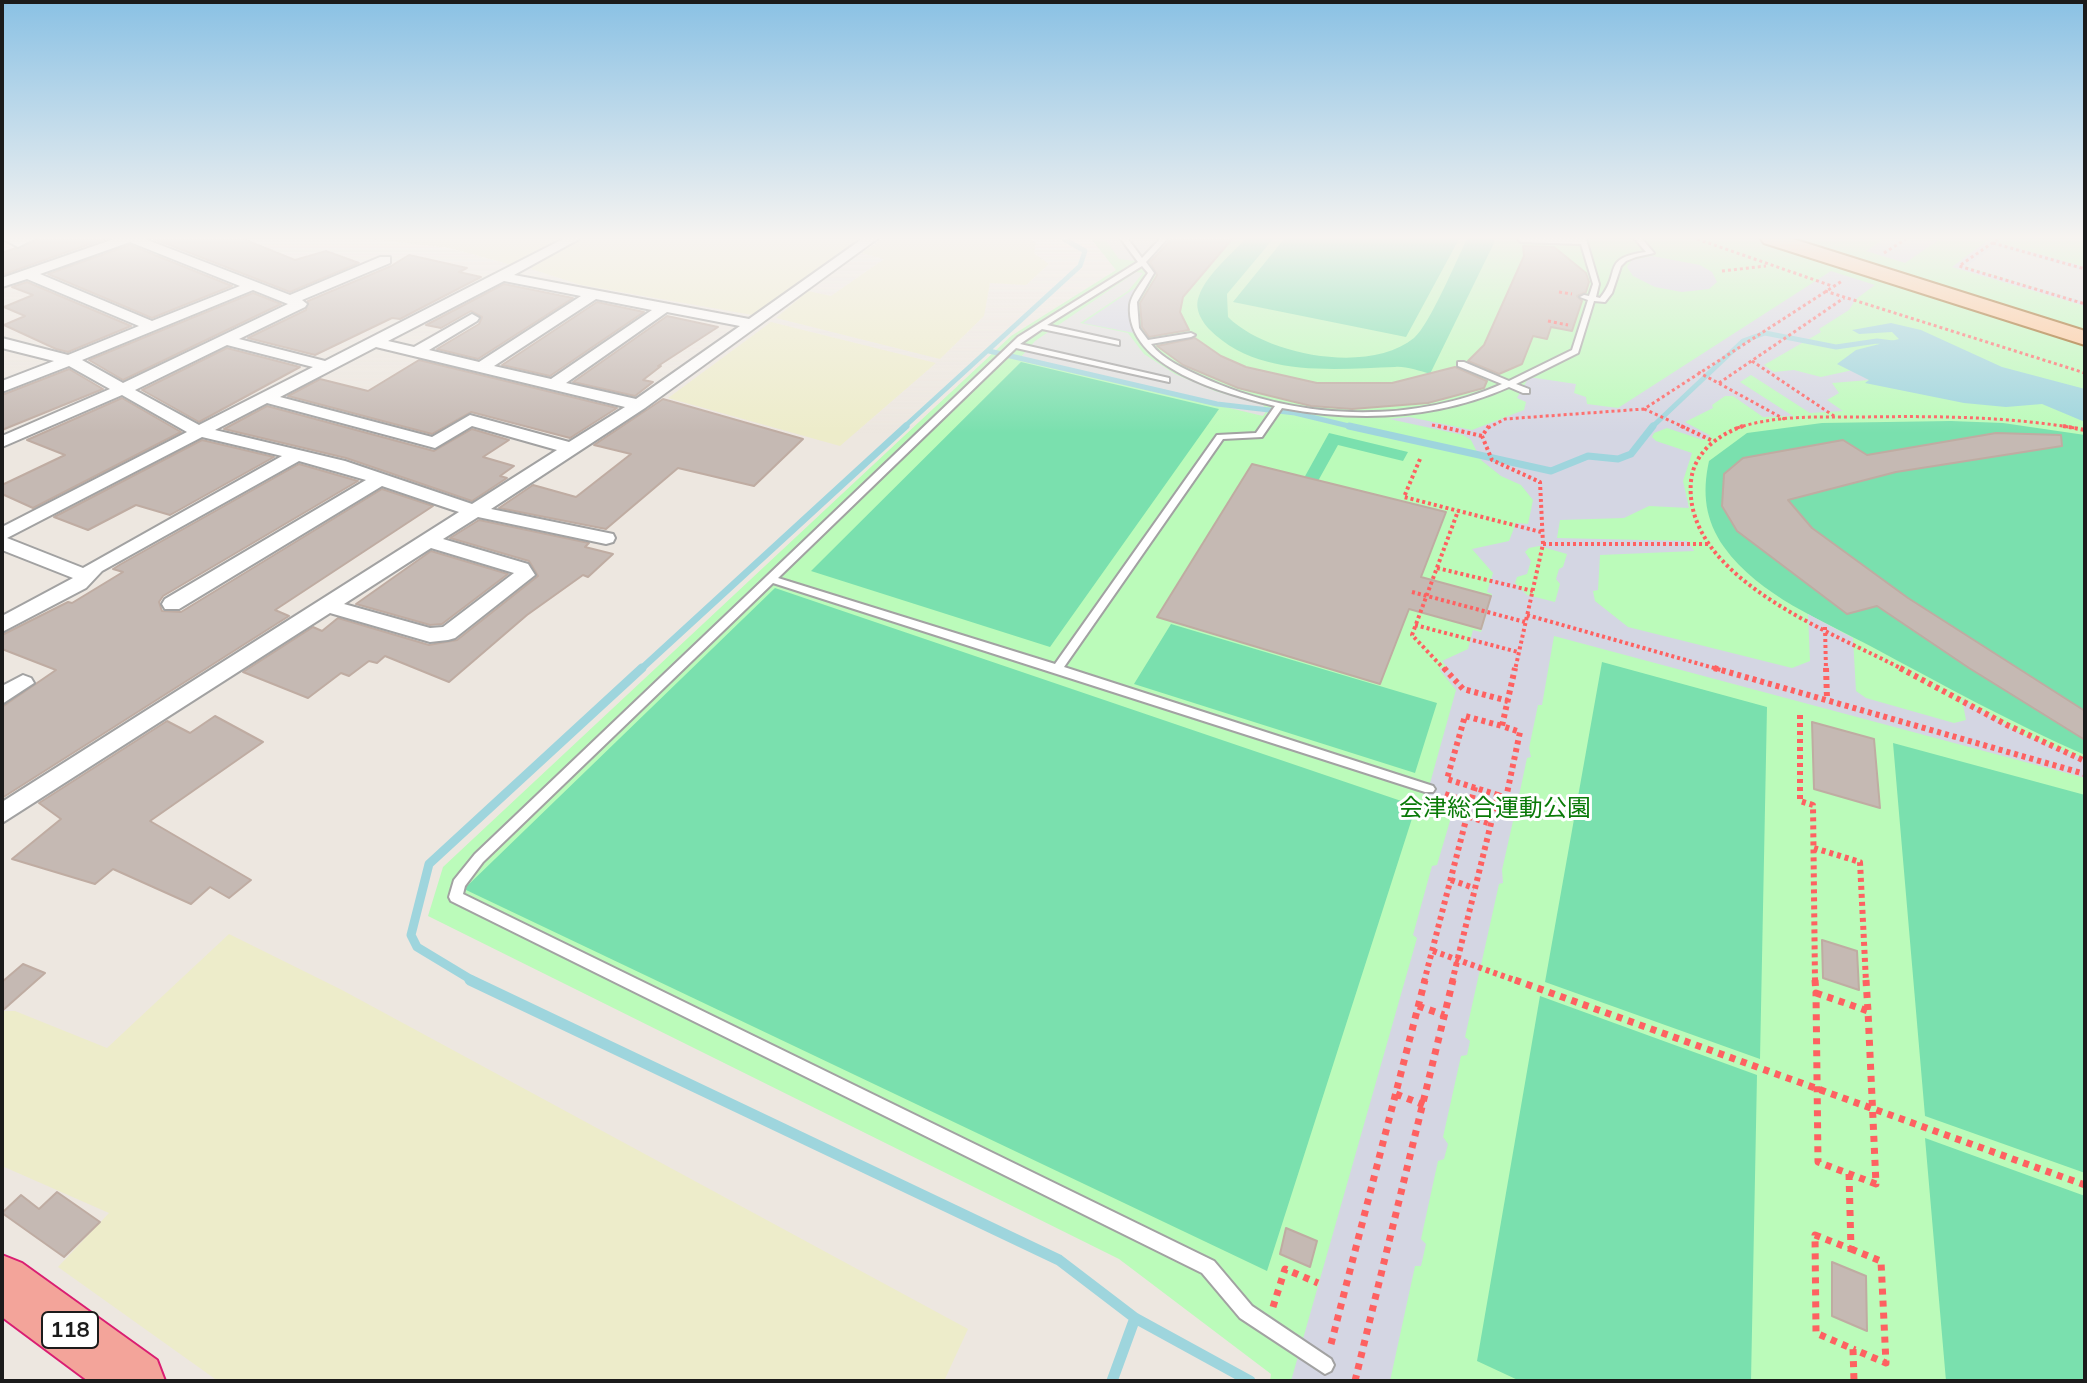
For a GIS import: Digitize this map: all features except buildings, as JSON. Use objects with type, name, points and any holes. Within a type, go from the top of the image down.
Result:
[{"type":"highway","name":"118","points":[[2,1283],[136,1381]]},
{"type":"main road","points":[[1976,304],[2085,338]]},
{"type":"main road","points":[[2008,304],[2085,327]]},
{"type":"street","points":[[97,304],[153,327]]},
{"type":"street","points":[[2,387],[209,304]]},
{"type":"street","points":[[2,442],[123,389],[299,304]]},
{"type":"street","points":[[2,534],[322,365],[451,304]]},
{"type":"street","points":[[482,367],[579,304]]},
{"type":"street","points":[[650,304],[751,324]]},
{"type":"street","points":[[2,814],[471,510],[639,405],[780,304]]},
{"type":"street","points":[[554,384],[667,306]]},
{"type":"street","points":[[416,352],[472,318]]},
{"type":"street","points":[[226,340],[322,365]]},
{"type":"street","points":[[375,342],[639,405]]},
{"type":"street","points":[[5,345],[70,360],[197,431],[297,455],[471,510],[606,538]]},
{"type":"street","points":[[262,397],[435,443],[470,420],[570,448]]},
{"type":"street","points":[[2,625],[79,584],[95,567],[297,455]]},
{"type":"street","points":[[172,604],[380,479]]},
{"type":"street","points":[[325,605],[430,635],[448,633],[525,575],[521,568],[425,540]]},
{"type":"street","points":[[2,543],[86,576]]},
{"type":"street","points":[[2,696],[23,683]]},
{"type":"lane","points":[[1076,304],[1015,345],[479,858],[459,884],[456,897],[1208,1267],[1246,1312],[1325,1365]]},
{"type":"lane","points":[[1133,304],[1132,312],[1145,343],[1193,377],[1280,405],[1339,413],[1414,411],[1462,403],[1510,384],[1575,351],[1578,327],[1586,304]]},
{"type":"lane","points":[[1040,326],[1116,343]]},
{"type":"lane","points":[[1145,343],[1191,335]]},
{"type":"lane","points":[[1015,345],[1166,380]]},
{"type":"lane","points":[[1461,364],[1526,391]]},
{"type":"lane","points":[[1057,669],[1220,437],[1259,435],[1280,405]]},
{"type":"lane","points":[[771,579],[1429,789]]},
{"type":"path","points":[[1502,726],[1543,544],[1540,482],[1492,460],[1482,436],[1490,425],[1505,419],[1528,416],[1557,418],[1644,409],[1805,304]]},
{"type":"path","points":[[1719,383],[1835,304]]},
{"type":"path","points":[[1866,304],[2085,373]]},
{"type":"path","points":[[1548,321],[1578,327]]},
{"type":"path","points":[[1752,361],[1836,417]]},
{"type":"path","points":[[1698,372],[1787,420]]},
{"type":"path","points":[[1644,409],[1713,441]]},
{"type":"path","points":[[2085,430],[2000,417],[1787,420],[1737,428],[1713,441],[1696,456],[1690,481],[1693,511],[1710,544],[1761,593],[2018,731],[2085,761]]},
{"type":"path","points":[[1420,459],[1404,497],[1541,532]]},
{"type":"path","points":[[1458,511],[1412,635],[1463,689],[1508,701]]},
{"type":"path","points":[[1543,544],[1710,544]]},
{"type":"path","points":[[1437,568],[1533,591]]},
{"type":"path","points":[[1412,592],[1526,618],[1827,698],[2085,774]]},
{"type":"path","points":[[1415,625],[1518,652]]},
{"type":"path","points":[[1825,627],[1827,698]]},
{"type":"path","points":[[1800,715],[1800,801],[1813,805],[1818,1162],[1876,1184],[1860,862],[1814,848]]},
{"type":"path","points":[[1465,716],[1502,726],[1520,732],[1506,798],[1447,779],[1465,716]]},
{"type":"path","points":[[1475,787],[1325,1365],[1356,1381],[1498,795]]},
{"type":"path","points":[[1429,789],[1471,803]]},
{"type":"path","points":[[1467,816],[1491,824]]},
{"type":"path","points":[[1451,880],[1474,888]]},
{"type":"path","points":[[1433,951],[2085,1185]]},
{"type":"path","points":[[1815,993],[1868,1011]]},
{"type":"path","points":[[1418,1006],[1444,1015]]},
{"type":"path","points":[[1396,1094],[1424,1105]]},
{"type":"path","points":[[1849,1174],[1851,1249]]},
{"type":"path","points":[[1815,1235],[1881,1261],[1886,1363],[1853,1349],[1816,1333],[1815,1235]]},
{"type":"path","points":[[1267,1326],[1285,1269],[1318,1283]]},
{"type":"path","points":[[1853,1349],[1854,1381]]},
{"type":"green space","points":[[687,304],[769,304],[752,315]]},
{"type":"green space","points":[[793,304],[986,304],[984,316],[940,359],[776,318]]},
{"type":"green space","name":"会津総合運動公園","points":[[1063,304],[2085,304],[2085,1381],[1270,1381],[1271,1374],[1119,1259],[428,916],[443,867],[1011,336]]},
{"type":"green space","points":[[1198,304],[1227,304],[1228,317],[1267,342],[1318,356],[1345,358],[1371,356],[1395,349],[1414,338],[1436,304],[1464,304],[1430,374],[1399,367],[1322,369],[1273,363],[1228,345],[1203,322]]},
{"type":"green space","points":[[1241,304],[1424,304],[1406,337]]},
{"type":"green space","points":[[771,322],[936,363],[840,446],[668,398]]},
{"type":"green space","points":[[1021,362],[1219,409],[1050,647],[811,571]]},
{"type":"green space","points":[[1822,423],[2003,423],[2085,435],[2085,755],[1978,703],[1773,593],[1738,564],[1713,527],[1706,495],[1709,461],[1747,433]]},
{"type":"green space","points":[[1329,433],[1408,452],[1403,461],[1338,445],[1318,481],[1304,478]]},
{"type":"green space","points":[[775,588],[1416,806],[1267,1271],[464,889]]},
{"type":"green space","points":[[1171,624],[1437,703],[1415,773],[1134,684]]},
{"type":"green space","points":[[1602,662],[1767,707],[1760,1059],[1545,982]]},
{"type":"green space","points":[[1893,743],[2085,795],[2085,1173],[1925,1116]]},
{"type":"green space","points":[[229,934],[342,990],[968,1329],[944,1381],[218,1381],[58,1267],[109,1213],[2,1166],[2,1011],[15,1011],[107,1048]]},
{"type":"green space","points":[[1540,996],[1757,1075],[1751,1381],[1520,1381],[1477,1361]]},
{"type":"green space","points":[[1925,1138],[2085,1196],[2085,1381],[1946,1381]]},
{"type":"shaded area","points":[[1090,304],[1109,304],[1080,323],[1128,333],[1144,354],[1175,374],[1215,391],[1263,405],[1267,410],[1263,416],[1020,358],[1035,341]]},
{"type":"shaded area","points":[[1112,304],[1129,304],[1134,333],[1083,323]]},
{"type":"shaded area","points":[[1780,304],[1853,304],[1849,310],[1819,329],[1821,332],[1764,365],[1774,372],[1794,370],[1821,377],[1853,370],[1869,380],[1832,383],[1839,393],[1827,400],[1843,411],[1810,413],[1751,375],[1740,382],[1793,416],[1763,417],[1733,396],[1725,396],[1712,405],[1713,408],[1685,422],[1711,436],[1703,440],[1667,428],[1654,433],[1652,437],[1692,453],[1683,481],[1689,508],[1649,506],[1624,518],[1560,520],[1557,538],[1688,541],[1694,551],[1600,555],[1598,590],[1593,591],[1595,601],[1628,627],[1792,668],[1810,661],[1808,614],[1853,638],[1856,691],[1866,698],[1954,723],[1966,720],[1962,699],[2024,735],[2085,759],[2085,778],[1554,636],[1542,705],[1538,705],[1529,748],[1531,757],[1527,758],[1517,805],[1519,809],[1513,821],[1502,870],[1503,883],[1499,884],[1465,1037],[1470,1041],[1467,1055],[1461,1056],[1443,1137],[1448,1144],[1444,1159],[1438,1161],[1421,1239],[1426,1244],[1421,1266],[1415,1266],[1390,1381],[1291,1381],[1417,938],[1413,935],[1432,866],[1437,865],[1455,804],[1427,794],[1456,690],[1439,669],[1446,666],[1442,661],[1468,649],[1473,630],[1481,632],[1492,594],[1487,592],[1493,573],[1472,549],[1509,541],[1516,523],[1528,524],[1533,500],[1521,485],[1501,476],[1481,460],[1471,440],[1463,435],[1389,419],[1409,417],[1472,430],[1524,410],[1526,402],[1517,398],[1529,377],[1576,384],[1574,393],[1586,397],[1587,404],[1618,408]],"holes":[[[1539,546],[1567,554],[1563,567],[1559,569],[1556,579],[1560,584],[1555,602],[1527,595],[1515,583],[1517,577],[1527,574],[1531,561],[1525,552],[1529,548]]]},
{"type":"water","points":[[1891,323],[1921,330],[2002,367],[2085,389],[2085,422],[2042,404],[2006,407],[1964,403],[1865,383],[1869,380],[1837,364],[1856,350],[1899,339],[1892,332],[1859,334],[1852,330]]},
{"type":"waterway","points":[[903,428],[1039,304]]},
{"type":"waterway","points":[[1653,426],[1743,341],[1765,333],[1836,347],[1877,341],[1893,343]]},
{"type":"waterway","points":[[989,351],[1217,404],[1295,413],[1357,428]]},
{"type":"waterway","points":[[640,670],[906,426]]},
{"type":"waterway","points":[[1349,426],[1551,471],[1588,456],[1618,459],[1631,454],[1653,426]]},
{"type":"waterway","points":[[475,982],[417,947],[411,935],[429,864],[642,668]]},
{"type":"waterway","points":[[470,980],[1059,1260],[1135,1318]]},
{"type":"waterway","points":[[1112,1381],[1135,1318]]},
{"type":"waterway","points":[[1135,1318],[1250,1381]]}]
